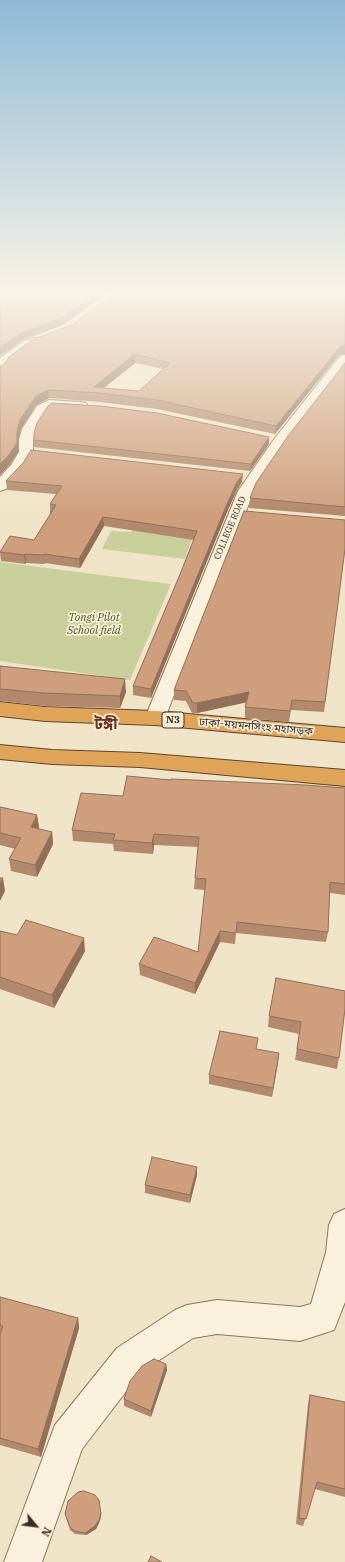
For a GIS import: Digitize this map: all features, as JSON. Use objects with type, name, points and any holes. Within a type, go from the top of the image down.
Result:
[{"type":"highway","name":"ঢাকা-ময়মনসিংহ মহাসড়ক","points":[[0,709],[45,714],[155,718],[345,735]]},
{"type":"highway","points":[[0,752],[52,757],[140,760],[345,778]]},
{"type":"street","name":"COLLEGE ROAD","points":[[155,718],[244,514],[247,477],[273,440],[337,368]]},
{"type":"street","points":[[0,486],[18,467],[26,452],[26,440],[29,429],[42,409],[49,404],[93,407]]},
{"type":"street","points":[[26,452],[42,454]]},
{"type":"street","points":[[23,1562],[68,1438],[129,1360],[187,1322],[217,1317],[300,1324],[322,1318],[331,1296],[342,1252],[345,1225]]},
{"type":"green space","points":[[135,525],[194,532],[185,559],[102,549],[111,531],[131,532]]},
{"type":"green space","name":"Tongi Pilot School field","points":[[0,562],[171,584],[130,680],[0,661]]},
{"type":"building","points":[[0,368],[118,368],[94,387],[139,391],[165,368],[323,368],[276,426],[157,400],[100,393],[48,390],[36,396],[20,420],[17,431],[17,443],[9,455],[0,464]]},
{"type":"building","points":[[341,368],[345,368],[345,507],[250,498],[256,483],[288,436]]},
{"type":"building","points":[[52,403],[100,406],[157,413],[269,437],[251,464],[34,440],[34,433],[37,423],[48,406]]},
{"type":"building","points":[[31,450],[243,474],[237,482],[227,504],[151,689],[133,686],[197,531],[103,517],[79,559],[44,554],[24,555],[0,552],[10,536],[34,540],[56,505],[50,504],[62,486],[6,481],[23,463]]},
{"type":"building","points":[[244,511],[345,520],[345,549],[325,702],[292,700],[290,711],[245,707],[249,692],[193,703],[186,691],[174,690]]},
{"type":"building","points":[[0,666],[125,679],[120,696],[44,693],[0,689]]},
{"type":"building","points":[[127,776],[171,780],[345,788],[345,884],[330,882],[328,932],[237,922],[236,933],[220,931],[195,983],[139,964],[154,937],[198,952],[206,879],[195,878],[199,837],[154,834],[152,843],[113,840],[115,834],[72,830],[81,793],[123,796]]},
{"type":"building","points":[[0,807],[37,815],[31,827],[52,832],[35,865],[9,859],[21,838],[0,833]]},
{"type":"building","points":[[26,920],[84,938],[52,995],[0,977],[0,931],[17,935]]},
{"type":"building","points":[[276,978],[345,991],[345,1009],[339,1058],[297,1049],[301,1022],[269,1016]]},
{"type":"building","points":[[220,1031],[258,1038],[256,1049],[279,1053],[273,1088],[209,1075]]},
{"type":"building","points":[[152,1157],[197,1167],[190,1195],[145,1185]]},
{"type":"building","points":[[0,1297],[78,1318],[38,1449],[0,1438],[0,1335],[3,1326],[0,1325]]},
{"type":"building","points":[[154,1359],[166,1364],[151,1411],[124,1399],[130,1381],[142,1366]]},
{"type":"building","points":[[310,1395],[345,1402],[345,1489],[317,1482],[306,1519],[299,1518]]},
{"type":"building","points":[[84,1491],[95,1495],[99,1500],[101,1514],[95,1526],[85,1533],[74,1531],[70,1527],[65,1514],[68,1501],[78,1492]]},
{"type":"building","points":[[151,1556],[162,1562],[148,1562]]},
{"type":"district","name":"টঙ্গী","points":[[106,725]]}]
